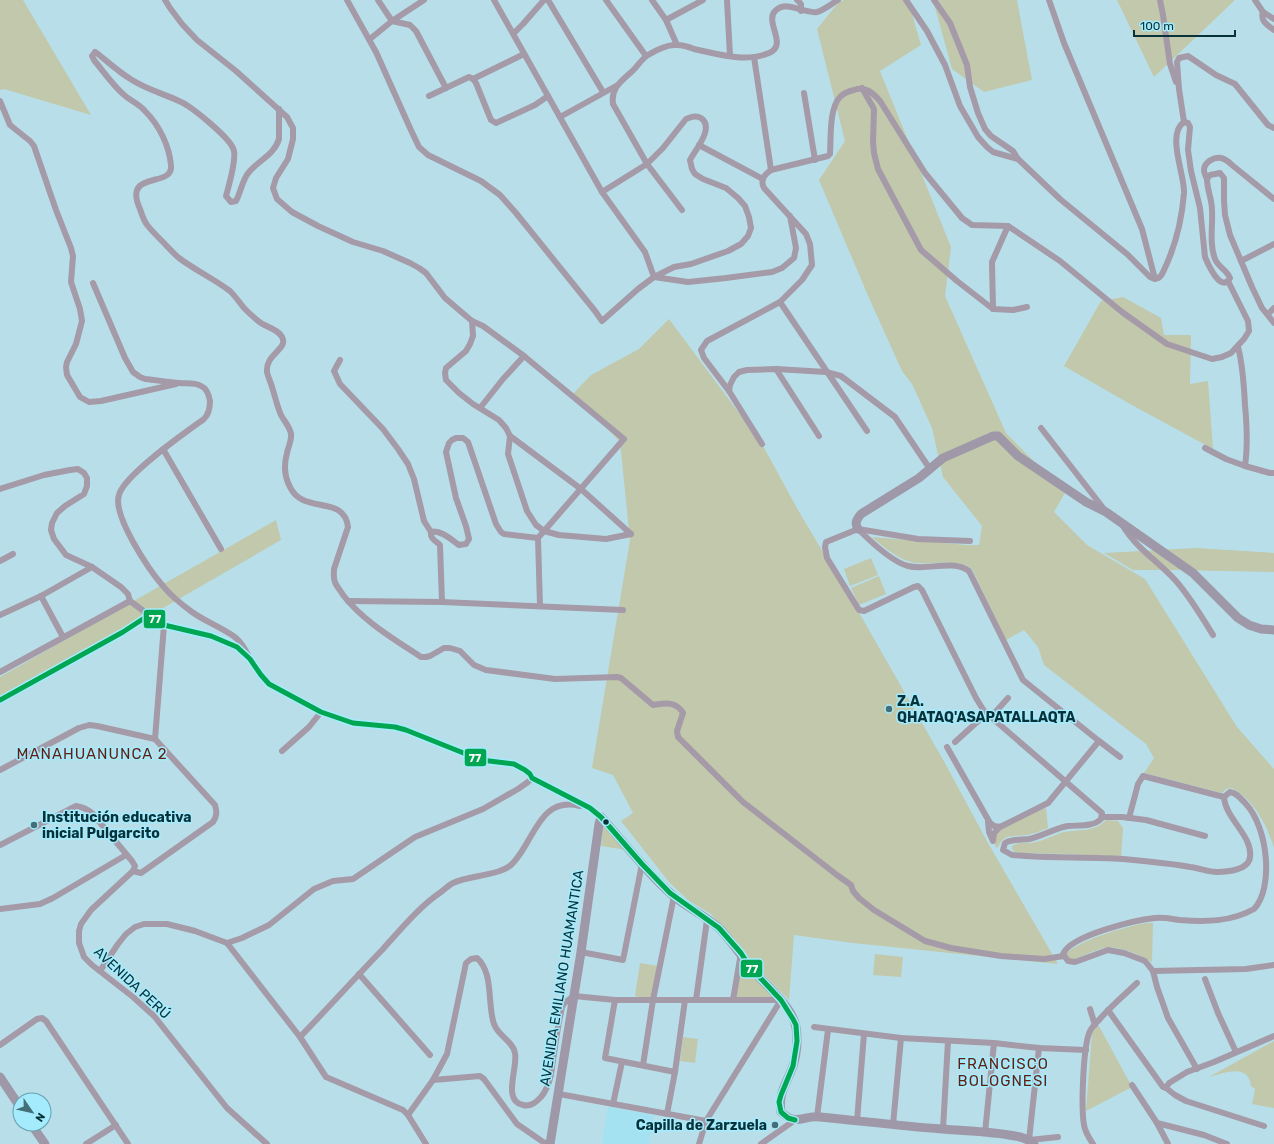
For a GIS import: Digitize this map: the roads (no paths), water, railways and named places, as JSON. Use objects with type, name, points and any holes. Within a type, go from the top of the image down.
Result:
[{"type":"street","points":[[165,0],[182,24],[197,40],[287,117],[293,128],[293,139],[288,159],[276,178],[273,188],[277,199],[292,212],[318,226],[353,242],[383,251],[419,268],[426,273],[445,298],[472,321],[483,326],[524,356],[624,439],[538,538],[540,606]]},
{"type":"street","points":[[347,0],[370,39],[419,148],[428,155],[481,182],[500,195],[546,249],[595,310],[602,321],[654,277],[674,267],[692,264],[742,244],[748,236],[751,228],[745,206],[738,198],[726,188],[703,179],[695,174],[692,168],[690,160],[706,134],[706,124],[697,116],[686,119],[663,148],[646,164],[602,192]]},
{"type":"street","points":[[378,0],[392,21],[410,25],[416,31],[446,88]]},
{"type":"street","points":[[370,39],[392,21],[424,0]]},
{"type":"street","points":[[494,0],[514,33],[524,54],[602,192],[645,252],[654,277]]},
{"type":"street","points":[[514,33],[544,0]]},
{"type":"street","points":[[548,0],[603,92]]},
{"type":"street","points":[[606,0],[646,56]]},
{"type":"street","points":[[652,0],[666,20],[677,45]]},
{"type":"street","points":[[666,20],[703,0]]},
{"type":"street","points":[[727,0],[730,56]]},
{"type":"street","points":[[797,0],[801,4],[801,10]]},
{"type":"street","points":[[560,117],[616,86],[633,71],[646,56],[669,46],[677,45],[742,58],[754,57],[771,52],[776,46],[777,37],[773,23],[773,13],[780,7],[792,6],[801,10],[817,12],[838,0]]},
{"type":"street","points":[[906,0],[942,60],[960,106],[978,137],[986,147],[994,152],[1018,159]]},
{"type":"street","points":[[934,0],[950,23],[967,65],[972,93],[978,113],[985,128],[991,136],[1013,151],[1018,159],[1065,203],[1127,254],[1150,277],[1155,279],[1161,276],[1167,263],[1182,209],[1184,191],[1179,166],[1176,136],[1177,130],[1184,122]]},
{"type":"street","points":[[1049,0],[1064,43],[1142,229],[1155,279]]},
{"type":"street","points":[[1160,0],[1170,64],[1179,89]]},
{"type":"street","points":[[1255,0],[1263,12],[1274,19]]},
{"type":"street","points":[[1263,12],[1263,21],[1274,30]]},
{"type":"street","points":[[279,109],[279,139],[277,144],[269,155],[250,171],[245,178],[236,201],[231,202],[226,196],[235,152],[233,147],[221,133],[203,117],[181,101],[133,81],[95,52],[92,56],[122,94],[145,110],[164,138],[171,166],[170,171],[168,174],[142,184],[137,188],[135,194],[147,226],[179,258],[231,292],[246,310],[262,324],[280,334],[282,337],[283,344],[272,356],[268,364],[268,372],[280,414],[291,434],[285,465],[286,479],[295,495],[301,499],[309,503],[335,508],[344,514],[348,527],[333,575],[335,583],[358,612],[421,657],[430,656],[444,648],[450,648],[460,652],[474,665],[486,670],[555,679],[617,676],[625,680],[653,705],[666,703],[674,704],[681,709],[683,714],[678,731],[678,737],[743,802],[837,875],[847,881],[859,898],[874,910],[925,941],[951,948],[1001,956],[1044,959],[1064,956]]},
{"type":"street","points":[[429,96],[469,77],[473,79],[524,54]]},
{"type":"street","points":[[1184,122],[1177,62],[1179,58],[1188,56],[1216,75],[1235,84],[1268,125],[1274,128]]},
{"type":"street","points":[[754,57],[771,170]]},
{"type":"street","points":[[473,79],[491,120],[496,123],[535,105],[548,96]]},
{"type":"street","points":[[616,86],[613,96],[613,104],[646,164],[682,210]]},
{"type":"street","points":[[862,88],[874,109],[873,141],[878,169],[921,250],[993,309],[1013,310],[1027,307]]},
{"type":"street","points":[[762,444],[729,392],[704,358],[701,350],[707,341],[780,302],[802,280],[812,265],[810,244],[806,234],[764,188],[762,184],[763,179],[765,174],[771,170],[826,158],[830,154],[833,111],[841,96],[849,92],[862,88],[873,92],[925,173],[962,218],[972,225],[1008,226],[1060,261],[1116,307],[1167,344],[1212,359],[1226,356],[1238,347],[1249,330],[1249,326],[1248,321],[1228,281],[1230,278],[1229,273],[1216,261],[1212,246],[1212,208],[1204,170],[1206,165],[1210,160],[1220,158],[1226,160],[1274,199]]},
{"type":"street","points":[[804,93],[815,160]]},
{"type":"street","points":[[0,101],[10,125],[34,146],[71,248],[73,256],[71,282],[80,309],[82,321],[76,344],[66,362],[66,367],[68,375],[80,397],[89,402],[100,401],[180,383]]},
{"type":"street","points":[[1184,122],[1188,123],[1190,127],[1188,150],[1191,171],[1200,208],[1205,257],[1216,277],[1221,282],[1225,283],[1228,281]]},
{"type":"street","points":[[699,145],[763,179]]},
{"type":"street","points":[[1207,179],[1214,173],[1220,173],[1224,178],[1225,215],[1230,235],[1262,308],[1274,323]]},
{"type":"street","points":[[654,277],[688,282],[772,272],[782,268],[794,258],[796,253],[790,216]]},
{"type":"street","points":[[993,309],[992,262],[1008,226]]},
{"type":"street","points":[[1241,260],[1274,244]]},
{"type":"street","points":[[93,283],[125,358],[133,372],[140,377],[180,383],[193,383],[202,386],[207,392],[210,400],[208,415],[163,450],[126,483],[118,495],[119,509],[127,530],[146,565],[162,585],[178,601],[201,619],[237,638],[244,646],[250,659],[261,675],[269,684],[321,712],[353,723],[395,727],[481,760],[514,764],[525,770],[532,778],[590,808],[601,817],[642,864],[674,896],[719,928],[741,953],[750,967],[781,1000],[794,1019],[797,1041],[793,1066],[779,1102],[781,1112],[788,1118],[794,1120],[817,1117],[985,1133],[1014,1136],[1031,1142],[1058,1137]]},
{"type":"street","points":[[780,302],[867,431]]},
{"type":"street","points":[[1268,314],[1274,308]]},
{"type":"street","points":[[472,321],[472,336],[470,344],[466,351],[446,368],[446,380],[459,393],[499,420],[506,428],[510,436],[581,489],[630,534],[606,539],[559,535],[544,531],[536,525],[527,511],[508,454],[510,436]]},
{"type":"street","points":[[1238,347],[1241,358],[1247,431],[1245,466]]},
{"type":"street","points":[[480,408],[524,356]]},
{"type":"street","points":[[340,360],[334,371],[340,384],[383,429],[408,464],[414,479],[424,521],[431,532],[430,536],[440,545],[442,602]]},
{"type":"street","points":[[729,392],[730,385],[734,377],[740,372],[747,370],[776,369],[826,372],[841,376],[895,417],[930,469]]},
{"type":"street","points":[[776,369],[819,436]]},
{"type":"street","points":[[1040,428],[1106,512]]},
{"type":"street","points":[[1120,757],[1023,680],[970,571],[959,566],[909,566],[901,563],[881,551],[858,529],[856,526],[856,521],[861,514],[919,478],[943,458],[993,436],[998,436],[1018,456],[1086,502],[1106,512],[1121,522],[1193,573],[1238,618],[1249,625],[1261,629],[1274,630]]},
{"type":"street","points":[[431,532],[439,532],[459,545],[466,544],[469,539],[456,498],[446,452],[449,443],[452,440],[456,438],[463,438],[468,442],[496,524],[501,532],[508,535],[538,538]]},
{"type":"street","points":[[1205,448],[1226,459],[1245,466],[1274,473]]},
{"type":"street","points":[[163,450],[220,549]]},
{"type":"street","points":[[0,489],[44,475],[70,470],[78,469],[84,473],[87,478],[87,486],[84,494],[57,513],[52,523],[51,530],[54,539],[66,555],[92,567],[121,587],[128,594],[130,601],[164,625],[211,636],[237,647],[250,659]]},
{"type":"street","points":[[1121,522],[1129,536],[1176,582],[1198,611],[1212,635]]},
{"type":"street","points":[[970,541],[918,539],[858,529],[826,542],[825,547],[827,558],[859,610],[864,611],[918,586],[922,590],[976,698],[989,715],[1099,810],[1102,813],[1102,817]]},
{"type":"street","points":[[0,561],[13,554]]},
{"type":"street","points":[[0,615],[41,596],[92,567]]},
{"type":"street","points":[[41,596],[64,637]]},
{"type":"street","points":[[0,672],[130,601]]},
{"type":"street","points":[[348,601],[442,602],[623,610]]},
{"type":"street","points":[[0,700],[123,632],[148,615]]},
{"type":"street","points":[[155,739],[164,625]]},
{"type":"street","points":[[955,742],[1008,698]]},
{"type":"street","points":[[282,752],[309,727],[321,712]]},
{"type":"street","points":[[0,770],[79,728],[89,725],[97,726],[155,739],[214,805],[217,812],[216,817],[212,822],[141,873],[133,871],[135,866],[132,861],[92,814],[86,809],[76,806],[0,845]]},
{"type":"street","points":[[988,820],[989,832],[993,841],[994,833],[1000,827],[1048,803],[1098,741]]},
{"type":"street","points":[[947,748],[988,820],[992,825],[1000,827]]},
{"type":"street","points":[[1129,818],[1138,784],[1143,776],[1224,797]]},
{"type":"street","points":[[227,943],[242,938],[269,925],[314,889],[333,881],[353,879],[415,837],[483,809],[518,789],[532,778]]},
{"type":"street","points":[[1224,797],[1230,792],[1235,792],[1250,808],[1259,822],[1270,847],[1273,862]]},
{"type":"street","points":[[1102,817],[1094,824],[1068,826],[1030,838],[1009,841],[1005,843],[1003,850],[1012,855],[1123,859],[1169,864],[1216,872],[1237,869],[1244,866],[1249,861],[1250,850],[1243,834],[1225,808],[1224,797]]},
{"type":"street","points":[[300,1037],[404,927],[439,893],[453,883],[501,871],[513,864],[530,840],[544,816],[554,807],[570,804],[590,808]]},
{"type":"street","name":"AVENIDA EMILIANO HUAMANTICA","points":[[550,1144],[601,817]]},
{"type":"street","points":[[1102,817],[1146,820],[1205,836]]},
{"type":"street","points":[[0,910],[40,904],[53,898],[126,855]]},
{"type":"street","points":[[581,952],[623,960],[642,864]]},
{"type":"street","name":"AVENIDA PERÚ","points":[[133,871],[91,910],[81,924],[79,931],[79,943],[84,957],[154,1016],[227,1108],[267,1144]]},
{"type":"street","points":[[1197,1069],[1168,1018],[1153,971],[1145,961],[1113,950],[1104,950],[1075,962],[1068,961],[1064,956],[1065,950],[1085,937],[1112,927],[1155,918],[1219,921],[1233,918],[1255,908],[1267,896],[1270,890]]},
{"type":"street","points":[[643,1065],[653,1000],[674,896]]},
{"type":"street","points":[[696,1000],[707,920]]},
{"type":"street","points":[[100,971],[126,934],[136,927],[144,924],[166,924],[195,931],[227,943],[300,1037],[328,1079],[403,1110],[408,1115],[426,1144]]},
{"type":"street","points":[[733,1000],[741,953]]},
{"type":"street","points":[[408,1115],[433,1080],[446,1054],[466,963],[470,959],[477,958],[486,971],[491,1014],[494,1026],[514,1048],[516,1060],[512,1092],[513,1098],[521,1105],[529,1106],[538,1101],[546,1090],[550,1078],[563,1005],[574,996],[615,1000],[781,1000]]},
{"type":"street","points":[[1153,971],[1246,969],[1274,965]]},
{"type":"street","points":[[359,974],[430,1055]]},
{"type":"street","points":[[1205,979],[1218,1013],[1236,1052]]},
{"type":"street","points":[[1093,1144],[1084,1126],[1083,1120],[1083,1085],[1088,1035],[1091,1029],[1108,1010],[1137,983]]},
{"type":"street","points":[[615,1000],[605,1058],[675,1072]]},
{"type":"street","points":[[667,1114],[675,1072],[685,1000]]},
{"type":"street","points":[[699,1144],[706,1121],[781,1000]]},
{"type":"street","points":[[1090,1009],[1095,1025]]},
{"type":"street","points":[[1108,1010],[1163,1087],[1186,1101],[1264,1126]]},
{"type":"street","points":[[0,1045],[37,1018],[42,1018],[46,1021],[128,1144]]},
{"type":"street","points":[[814,1027],[828,1030],[901,1038],[1086,1050]]},
{"type":"street","points":[[817,1117],[828,1030]]},
{"type":"street","points":[[857,1121],[864,1034]]},
{"type":"street","points":[[1166,1088],[1169,1083],[1188,1072],[1274,1036]]},
{"type":"street","points":[[893,1125],[901,1038]]},
{"type":"street","points":[[943,1129],[948,1041]]},
{"type":"street","points":[[985,1133],[994,1043]]},
{"type":"street","points":[[1031,1142],[1039,1048]]},
{"type":"street","points":[[613,1104],[622,1062]]},
{"type":"street","points":[[433,1080],[480,1076],[484,1079],[517,1124],[546,1144]]},
{"type":"street","points":[[0,1077],[12,1095]]},
{"type":"street","points":[[1132,1085],[1157,1123],[1168,1144]]},
{"type":"street","points":[[559,1094],[706,1121]]},
{"type":"street","points":[[761,1144],[794,1120]]},
{"type":"street","points":[[1157,1123],[1204,1135],[1227,1144]]},
{"type":"street","points":[[86,1144],[116,1125]]},
{"type":"street","points":[[37,1132],[45,1144]]},
{"type":"place","name":"Z.A. QHATAQ'ASAPATALLAQTA","points":[[889,709]]},
{"type":"place","name":"Institución educativa inicial Pulgarcito","points":[[34,825]]},
{"type":"place","name":"Capilla de Zarzuela","points":[[775,1125]]},
{"type":"district","name":"MANAHUANUNCA 2","points":[[92,754]]},
{"type":"district","name":"FRANCISCO BOLOGNESI","points":[[1003,1072]]}]
